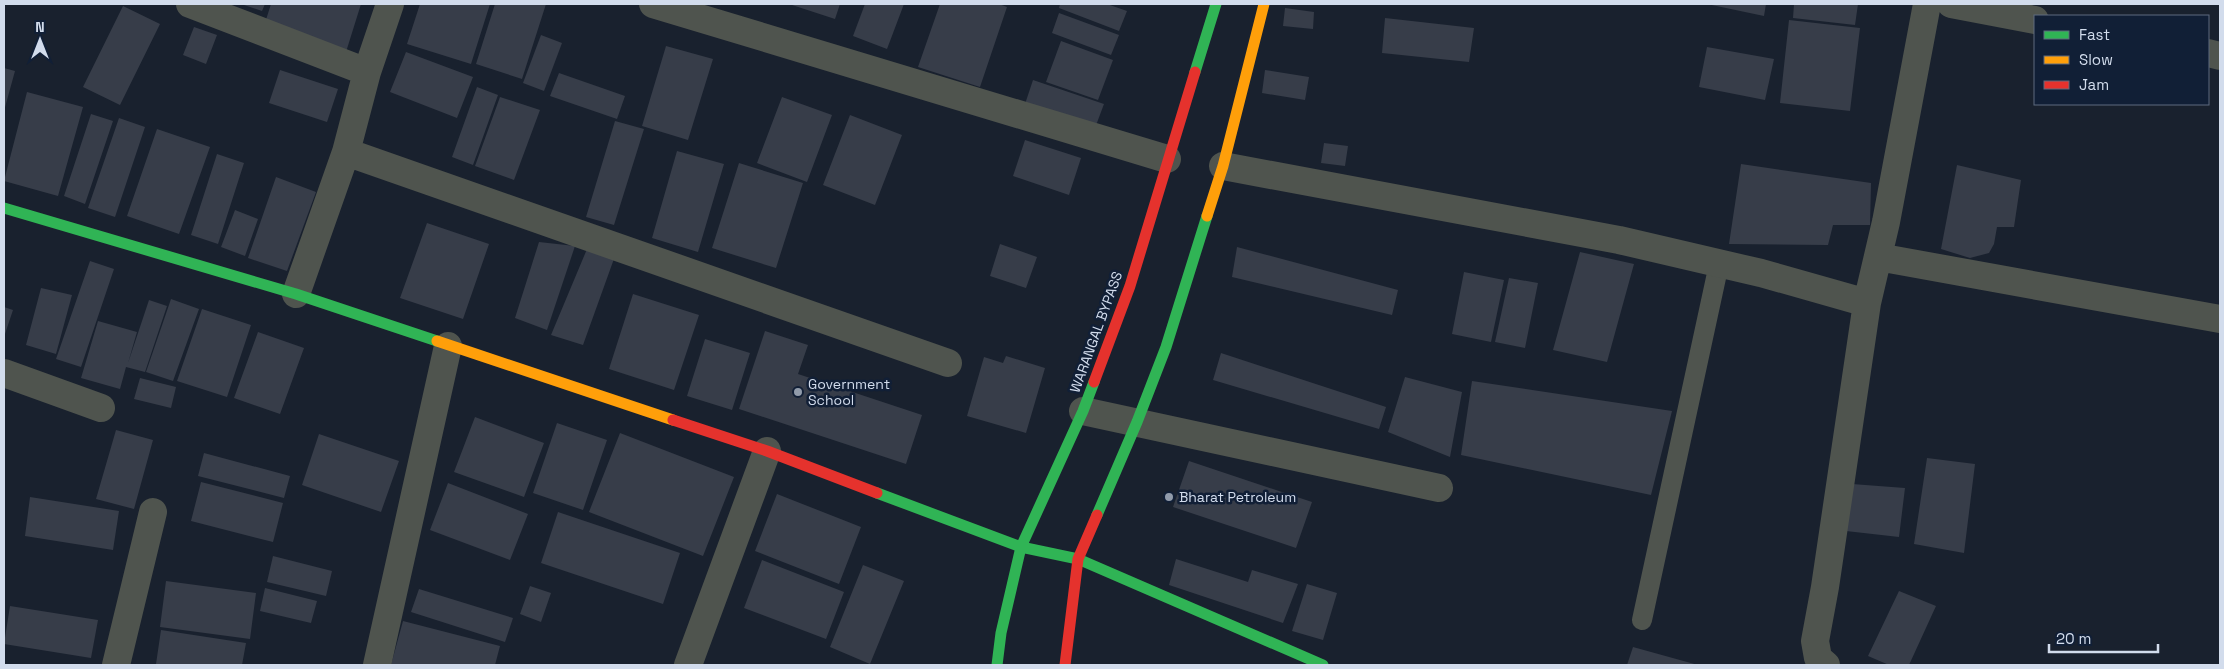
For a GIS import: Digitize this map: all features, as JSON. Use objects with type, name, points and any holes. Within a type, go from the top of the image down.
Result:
[{"type":"main road","name":"WARANGAL BYPASS","points":[[997,665],[1001,633],[1021,547],[1083,411],[1130,286],[1167,159],[1216,4]]},
{"type":"main road","points":[[1065,665],[1070,645],[1078,559],[1137,422],[1166,346],[1223,166],[1264,4]]},
{"type":"main road","points":[[4,208],[296,294],[767,451],[1021,547],[1078,559],[1323,665]]},
{"type":"street","points":[[190,4],[367,72]]},
{"type":"street","points":[[296,294],[346,152],[367,72],[390,4]]},
{"type":"street","points":[[653,4],[1167,159]]},
{"type":"street","points":[[1826,665],[1818,658],[1815,641],[1825,587],[1867,303],[1878,257],[1927,4]]},
{"type":"street","points":[[1951,4],[2034,20]]},
{"type":"street","points":[[346,152],[948,363]]},
{"type":"street","points":[[1223,166],[1619,240],[1761,273],[1867,303]]},
{"type":"street","points":[[1878,257],[2220,319]]},
{"type":"street","points":[[377,665],[448,346]]},
{"type":"street","points":[[4,373],[101,408]]},
{"type":"street","points":[[1083,411],[1439,488]]},
{"type":"street","points":[[688,665],[767,451]]},
{"type":"street","points":[[116,665],[153,512]]},
{"type":"lane","points":[[1642,620],[1719,264]]},
{"type":"building","points":[[241,4],[265,4],[262,11]]},
{"type":"building","points":[[271,4],[361,4],[346,52],[264,26]]},
{"type":"building","points":[[420,4],[490,4],[471,64],[407,44]]},
{"type":"building","points":[[495,4],[546,4],[522,79],[476,64]]},
{"type":"building","points":[[789,4],[840,4],[835,19]]},
{"type":"building","points":[[865,4],[904,4],[887,49],[853,36]]},
{"type":"building","points":[[940,4],[999,4],[1007,7],[980,87],[918,67]]},
{"type":"building","points":[[1060,4],[1107,4],[1127,11],[1119,31],[1059,8]]},
{"type":"building","points":[[1707,4],[1766,4],[1764,16]]},
{"type":"building","points":[[1794,4],[1858,4],[1855,25],[1793,18]]},
{"type":"building","points":[[123,6],[160,24],[120,105],[83,87]]},
{"type":"building","points":[[1285,8],[1314,12],[1313,29],[1283,26]]},
{"type":"building","points":[[1059,13],[1119,35],[1111,55],[1052,33]]},
{"type":"building","points":[[1385,18],[1474,28],[1469,62],[1382,53]]},
{"type":"building","points":[[1789,20],[1860,28],[1850,111],[1780,103]]},
{"type":"building","points":[[194,27],[217,35],[206,64],[183,55]]},
{"type":"building","points":[[541,35],[562,43],[544,91],[523,83]]},
{"type":"building","points":[[1061,41],[1113,60],[1098,100],[1046,82]]},
{"type":"building","points":[[666,46],[713,59],[688,140],[642,126]]},
{"type":"building","points":[[1707,47],[1774,59],[1765,100],[1699,87]]},
{"type":"building","points":[[406,52],[473,77],[457,118],[390,92]]},
{"type":"building","points":[[4,68],[15,71],[4,111]]},
{"type":"building","points":[[280,70],[338,89],[327,122],[269,103]]},
{"type":"building","points":[[1265,70],[1309,77],[1305,100],[1262,93]]},
{"type":"building","points":[[559,73],[625,96],[617,119],[550,96]]},
{"type":"building","points":[[1033,80],[1104,104],[1095,128],[1025,104]]},
{"type":"building","points":[[477,87],[498,95],[473,165],[452,157]]},
{"type":"building","points":[[27,92],[83,107],[58,196],[4,181]]},
{"type":"building","points":[[500,97],[540,110],[514,180],[475,166]]},
{"type":"building","points":[[782,97],[832,115],[807,182],[757,163]]},
{"type":"building","points":[[91,114],[113,121],[85,204],[64,196]]},
{"type":"building","points":[[850,115],[902,135],[875,205],[823,185]]},
{"type":"building","points":[[119,118],[145,127],[115,217],[88,208]]},
{"type":"building","points":[[615,121],[644,129],[614,225],[586,217]]},
{"type":"building","points":[[157,129],[210,147],[179,234],[127,216]]},
{"type":"building","points":[[1025,140],[1081,158],[1069,195],[1013,176]]},
{"type":"building","points":[[1324,143],[1348,146],[1345,166],[1321,163]]},
{"type":"building","points":[[677,151],[724,164],[698,252],[652,238]]},
{"type":"building","points":[[217,154],[244,163],[218,244],[191,235]]},
{"type":"building","points":[[739,163],[803,183],[776,268],[712,248]]},
{"type":"building","points":[[1741,164],[1871,183],[1870,225],[1833,225],[1828,245],[1729,244]]},
{"type":"building","points":[[1957,165],[2021,180],[2014,227],[1997,227],[1994,244],[1989,253],[1970,258],[1941,249]]},
{"type":"building","points":[[276,177],[316,192],[287,271],[248,258]]},
{"type":"building","points":[[235,210],[258,219],[245,256],[221,247]]},
{"type":"building","points":[[427,223],[489,244],[463,319],[400,298]]},
{"type":"building","points":[[539,242],[575,246],[547,330],[515,318]]},
{"type":"building","points":[[1000,244],[1037,257],[1026,288],[990,276]]},
{"type":"building","points":[[1237,247],[1398,290],[1392,315],[1232,277]]},
{"type":"building","points":[[587,249],[615,256],[583,345],[551,335]]},
{"type":"building","points":[[1580,252],[1634,264],[1607,362],[1553,350]]},
{"type":"building","points":[[90,261],[114,269],[81,367],[56,359]]},
{"type":"building","points":[[1464,272],[1504,280],[1491,342],[1452,334]]},
{"type":"building","points":[[1509,278],[1538,283],[1525,348],[1495,342]]},
{"type":"building","points":[[41,288],[72,295],[56,354],[26,345]]},
{"type":"building","points":[[633,294],[699,315],[674,390],[609,369]]},
{"type":"building","points":[[171,299],[199,309],[173,381],[146,372]]},
{"type":"building","points":[[149,300],[167,306],[145,372],[126,367],[120,389],[81,378],[98,321],[137,332],[128,363]]},
{"type":"building","points":[[4,307],[13,310],[4,337]]},
{"type":"building","points":[[202,309],[251,325],[227,397],[177,381]]},
{"type":"building","name":"Government School","points":[[765,331],[808,345],[798,374],[922,415],[906,464],[739,409]]},
{"type":"building","points":[[258,332],[304,348],[280,414],[234,398]]},
{"type":"building","points":[[705,339],[750,353],[732,410],[687,396]]},
{"type":"building","points":[[1221,353],[1386,407],[1379,429],[1213,380]]},
{"type":"building","points":[[1006,356],[1045,368],[1026,433],[967,416],[984,357],[1003,363]]},
{"type":"building","points":[[1405,377],[1462,392],[1450,457],[1388,432]]},
{"type":"building","points":[[140,378],[176,387],[171,408],[134,399]]},
{"type":"building","points":[[1472,381],[1672,411],[1651,495],[1461,455]]},
{"type":"building","points":[[475,417],[544,443],[524,497],[454,472]]},
{"type":"building","points":[[557,423],[607,440],[583,510],[533,493]]},
{"type":"building","points":[[116,430],[153,440],[134,509],[96,499]]},
{"type":"building","points":[[620,433],[734,477],[703,556],[589,512]]},
{"type":"building","points":[[319,434],[399,461],[381,512],[302,485]]},
{"type":"building","points":[[204,453],[290,476],[284,498],[198,476]]},
{"type":"building","points":[[1927,458],[1975,464],[1964,553],[1914,544]]},
{"type":"building","points":[[1189,461],[1312,502],[1296,548],[1173,507]]},
{"type":"building","points":[[201,482],[283,503],[273,542],[191,521]]},
{"type":"building","points":[[448,483],[528,514],[510,560],[430,530]]},
{"type":"building","points":[[1852,484],[1905,488],[1899,537],[1846,531]]},
{"type":"building","points":[[777,494],[861,527],[839,584],[755,551]]},
{"type":"building","points":[[30,497],[119,511],[113,550],[25,536]]},
{"type":"building","points":[[558,512],[680,553],[663,604],[541,563]]},
{"type":"building","points":[[273,556],[332,571],[326,596],[267,582]]},
{"type":"building","points":[[1176,559],[1248,582],[1252,570],[1298,584],[1283,623],[1169,585]]},
{"type":"building","points":[[762,560],[844,592],[826,639],[744,608]]},
{"type":"building","points":[[863,565],[904,581],[870,664],[830,647]]},
{"type":"building","points":[[166,581],[256,593],[250,639],[160,627]]},
{"type":"building","points":[[1307,584],[1337,593],[1323,640],[1292,631]]},
{"type":"building","points":[[530,586],[551,593],[541,622],[520,614]]},
{"type":"building","points":[[265,588],[317,601],[311,623],[260,611]]},
{"type":"building","points":[[419,589],[513,618],[505,642],[411,612]]},
{"type":"building","points":[[1899,591],[1936,606],[1909,665],[1889,665],[1868,656]]},
{"type":"building","points":[[10,606],[98,620],[91,658],[4,644]]},
{"type":"building","points":[[403,621],[500,646],[495,665],[391,665]]},
{"type":"building","points":[[161,630],[246,643],[242,665],[156,664]]},
{"type":"building","points":[[1633,647],[1698,665],[1627,665]]},
{"type":"traffic: fast","points":[[1195,72],[1216,4]]},
{"type":"traffic: fast","points":[[4,208],[296,294],[437,341]]},
{"type":"traffic: fast","points":[[1097,515],[1137,422],[1166,347],[1207,216]]},
{"type":"traffic: fast","points":[[997,665],[1001,633],[1021,547],[1083,411],[1094,382]]},
{"type":"traffic: fast","points":[[877,493],[1021,547],[1078,559],[1323,665]]},
{"type":"traffic: slow","points":[[1207,216],[1223,166],[1264,4]]},
{"type":"traffic: slow","points":[[437,341],[673,420]]},
{"type":"traffic: jam","points":[[1094,382],[1130,286],[1195,72]]},
{"type":"traffic: jam","points":[[673,420],[767,451],[877,493]]},
{"type":"traffic: jam","points":[[1065,665],[1078,559],[1097,515]]},
{"type":"place","name":"Government School","points":[[798,392]]},
{"type":"place","name":"Bharat Petroleum","points":[[1169,497]]}]
